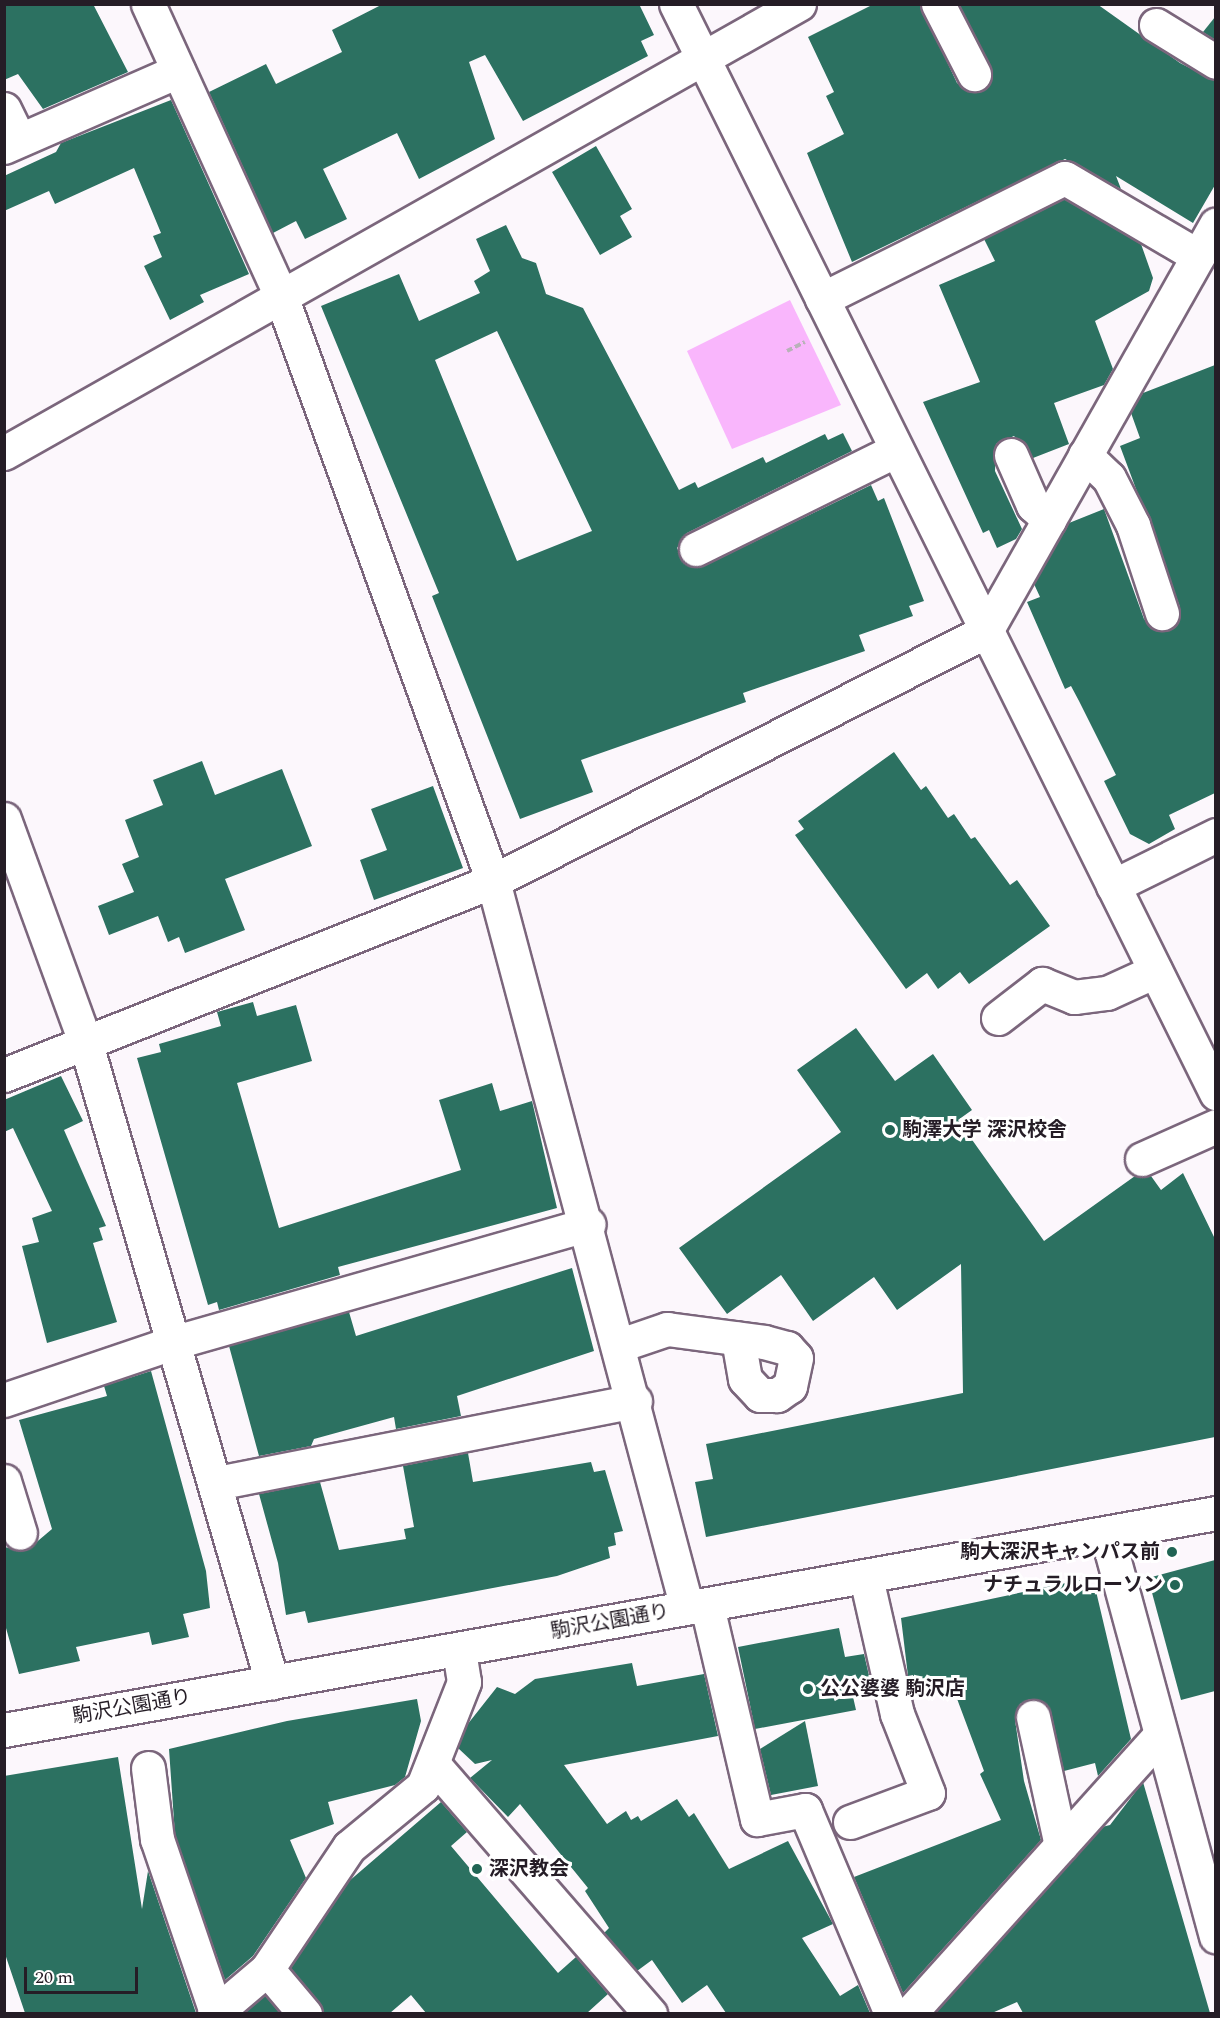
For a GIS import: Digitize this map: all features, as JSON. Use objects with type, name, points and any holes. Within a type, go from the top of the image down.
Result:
[{"type":"street","points":[[148,4],[281,296],[493,881],[635,1401],[697,1607],[757,1819],[805,1810],[891,2013]]},
{"type":"street","points":[[676,4],[1215,1093]]},
{"type":"street","points":[[4,453],[799,4]]},
{"type":"street","points":[[938,4],[974,74]]},
{"type":"street","points":[[1156,25],[1215,62]]},
{"type":"street","points":[[4,109],[12,144],[178,71]]},
{"type":"street","points":[[822,300],[1065,178],[1198,256]]},
{"type":"street","points":[[4,1075],[493,881],[986,631],[1215,225]]},
{"type":"street","points":[[696,549],[896,450]]},
{"type":"street","points":[[1086,454],[1109,478],[1133,525],[1162,613]]},
{"type":"street","points":[[1011,455],[1033,505],[1049,520]]},
{"type":"street","points":[[4,819],[86,1044],[217,1483],[272,1682]]},
{"type":"street","points":[[1113,886],[1215,835]]},
{"type":"street","points":[[998,1018],[1042,984],[1074,997],[1107,993],[1155,970]]},
{"type":"street","points":[[1142,1160],[1215,1126]]},
{"type":"street","points":[[4,1400],[175,1342],[588,1224]]},
{"type":"street","points":[[620,1345],[667,1329],[738,1339]]},
{"type":"street","points":[[217,1483],[635,1401]]},
{"type":"street","points":[[4,1481],[20,1533]]},
{"type":"street","name":"駒沢公園通り","points":[[4,1730],[866,1578],[1215,1513]]},
{"type":"street","points":[[1107,1534],[1215,1936]]},
{"type":"street","points":[[850,1822],[928,1793],[897,1714],[866,1578]]},
{"type":"street","points":[[148,1768],[157,1839],[215,2013],[267,1970],[349,1847],[423,1786],[464,1682],[459,1650]]},
{"type":"street","points":[[1033,1717],[1061,1845]]},
{"type":"street","points":[[909,2013],[1160,1735]]},
{"type":"street","points":[[433,1764],[635,2008]]},
{"type":"street","points":[[267,1970],[305,2013]]},
{"type":"shaded area","points":[[790,300],[841,405],[732,449],[687,351]]},
{"type":"building","points":[[4,4],[93,4],[128,72],[43,109],[18,74],[4,80]]},
{"type":"building","points":[[383,4],[639,4],[654,35],[641,41],[648,56],[523,121],[485,55],[469,62],[495,139],[419,179],[397,133],[323,169],[347,219],[305,239],[296,221],[273,233],[209,92],[266,64],[276,84],[342,52],[332,30]]},
{"type":"building","points":[[874,4],[920,4],[957,83],[973,93],[983,90],[993,74],[959,4],[1097,4],[1180,63],[1215,81],[1215,185],[1193,223],[1116,176],[1121,189],[1065,159],[852,262],[807,153],[844,134],[826,96],[834,92],[808,37]]},
{"type":"building","points":[[1215,17],[1215,40],[1203,32]]},
{"type":"building","points":[[171,100],[249,274],[200,295],[204,302],[170,320],[144,266],[162,257],[153,236],[161,233],[134,168],[55,204],[49,191],[4,211],[4,176],[56,152],[61,143]]},
{"type":"building","points":[[596,146],[632,209],[620,216],[632,237],[600,255],[552,172]]},
{"type":"building","points":[[1064,199],[1141,244],[1153,278],[1149,291],[1095,321],[1113,369],[1104,385],[1054,403],[1069,444],[1033,458],[1014,436],[996,444],[995,471],[1022,529],[1016,539],[997,548],[989,530],[983,533],[923,402],[980,382],[939,285],[995,261],[984,239]]},
{"type":"building","points":[[506,225],[522,258],[536,263],[546,294],[583,308],[679,490],[695,482],[698,488],[763,457],[766,463],[825,434],[828,440],[843,433],[852,451],[687,533],[677,548],[685,564],[704,566],[871,485],[878,501],[884,498],[924,601],[909,606],[913,616],[859,635],[865,651],[743,693],[746,702],[581,760],[593,792],[520,819],[432,596],[439,593],[321,306],[399,274],[419,321],[480,293],[474,281],[490,271],[476,239]],"holes":[[[497,331],[592,531],[517,561],[435,360]]]},
{"type":"building","points":[[1215,365],[1215,793],[1169,815],[1175,829],[1149,844],[1130,834],[1104,781],[1116,775],[1071,686],[1065,689],[1027,602],[1040,597],[1034,584],[1069,523],[1104,509],[1144,619],[1159,631],[1176,625],[1180,607],[1120,446],[1140,438],[1131,413],[1143,393]]},
{"type":"building","points":[[894,752],[921,790],[926,786],[948,818],[954,814],[971,839],[975,837],[1010,885],[1017,880],[1050,926],[969,984],[960,972],[938,989],[927,973],[906,989],[795,835],[804,829],[798,821]]},
{"type":"building","points":[[202,761],[215,795],[282,769],[312,846],[225,879],[245,930],[185,953],[179,937],[168,942],[158,916],[109,935],[98,906],[134,892],[122,864],[139,857],[125,820],[163,805],[153,780]]},
{"type":"building","points":[[433,786],[463,868],[374,900],[360,860],[387,850],[371,809]]},
{"type":"building","points":[[253,1002],[257,1016],[296,1005],[312,1061],[237,1083],[279,1228],[461,1170],[439,1100],[492,1083],[500,1111],[532,1101],[557,1208],[338,1267],[340,1275],[219,1310],[217,1302],[208,1305],[137,1058],[161,1052],[159,1044],[221,1026],[217,1012]]},
{"type":"building","points":[[856,1028],[895,1081],[933,1054],[972,1110],[958,1120],[1044,1241],[1135,1176],[1151,1176],[1161,1190],[1183,1173],[1215,1239],[1215,1437],[706,1537],[695,1482],[713,1479],[706,1444],[963,1393],[961,1264],[897,1310],[874,1277],[813,1321],[781,1275],[727,1314],[679,1248],[841,1132],[797,1070]]},
{"type":"building","points":[[61,1076],[83,1121],[64,1130],[106,1226],[99,1228],[103,1240],[93,1243],[117,1322],[47,1343],[22,1246],[39,1242],[32,1218],[52,1211],[13,1128],[4,1132],[4,1100]]},
{"type":"building","points":[[572,1268],[594,1351],[457,1396],[461,1416],[396,1429],[394,1417],[314,1439],[311,1446],[259,1456],[229,1346],[349,1312],[356,1336]]},
{"type":"building","points":[[151,1371],[206,1571],[210,1608],[183,1614],[189,1637],[152,1645],[149,1632],[76,1647],[80,1661],[19,1674],[4,1621],[4,1547],[26,1551],[52,1529],[19,1420],[107,1396],[104,1386]]},
{"type":"building","points":[[468,1453],[473,1482],[591,1462],[594,1472],[605,1470],[623,1531],[614,1533],[616,1545],[608,1547],[610,1558],[557,1576],[308,1623],[305,1611],[286,1615],[278,1563],[259,1494],[320,1482],[339,1550],[406,1539],[404,1529],[414,1527],[403,1466]]},
{"type":"building","points":[[1215,1560],[1215,1691],[1181,1700],[1148,1578]]},
{"type":"building","points":[[1080,1580],[1095,1587],[1131,1739],[1098,1776],[1095,1763],[1064,1771],[1047,1705],[1030,1699],[1020,1704],[1015,1720],[1024,1781],[1041,1840],[903,1993],[854,1877],[1001,1820],[980,1774],[984,1771],[950,1680],[915,1687],[913,1675],[908,1676],[901,1618]]},
{"type":"building","points":[[839,1628],[845,1657],[864,1654],[871,1684],[851,1688],[856,1710],[755,1729],[738,1647]]},
{"type":"building","points":[[632,1663],[637,1686],[704,1674],[718,1736],[564,1765],[607,1824],[626,1811],[631,1820],[638,1816],[641,1821],[677,1799],[689,1817],[694,1813],[729,1869],[788,1841],[833,1924],[802,1938],[840,1996],[858,1985],[870,2013],[726,2013],[707,1985],[682,2003],[652,1960],[637,1971],[604,1933],[609,1928],[585,1891],[588,1888],[520,1804],[508,1817],[470,1778],[492,1760],[475,1764],[458,1748],[467,1725],[497,1687],[515,1694],[535,1679]]},
{"type":"building","points":[[417,1699],[421,1721],[405,1777],[395,1785],[328,1802],[334,1824],[290,1840],[306,1878],[253,1956],[225,1980],[175,1835],[169,1749],[287,1721]]},
{"type":"building","points":[[805,1721],[818,1786],[771,1795],[760,1749]]},
{"type":"building","points":[[118,1757],[142,1909],[148,1871],[196,2013],[25,2013],[4,1951],[4,1776]]},
{"type":"building","points":[[1143,1782],[1210,2013],[1023,2013],[1017,2002],[992,2013],[935,2013],[1102,1827],[1110,1825]]},
{"type":"building","points":[[441,1802],[467,1832],[451,1846],[558,1973],[576,1957],[608,1994],[587,2013],[426,2013],[411,1995],[390,2013],[323,2013],[290,1968],[348,1882]]},
{"type":"building","points":[[265,1995],[280,2013],[244,2013]]},
{"type":"place","name":"駒澤大学 深沢校舎","points":[[890,1130]]},
{"type":"place","name":"駒大深沢キャンパス前","points":[[1172,1552]]},
{"type":"place","name":"ナチュラルローソン","points":[[1175,1585]]},
{"type":"place","name":"公公婆婆 駒沢店","points":[[808,1689]]},
{"type":"place","name":"深沢教会","points":[[477,1869]]}]
